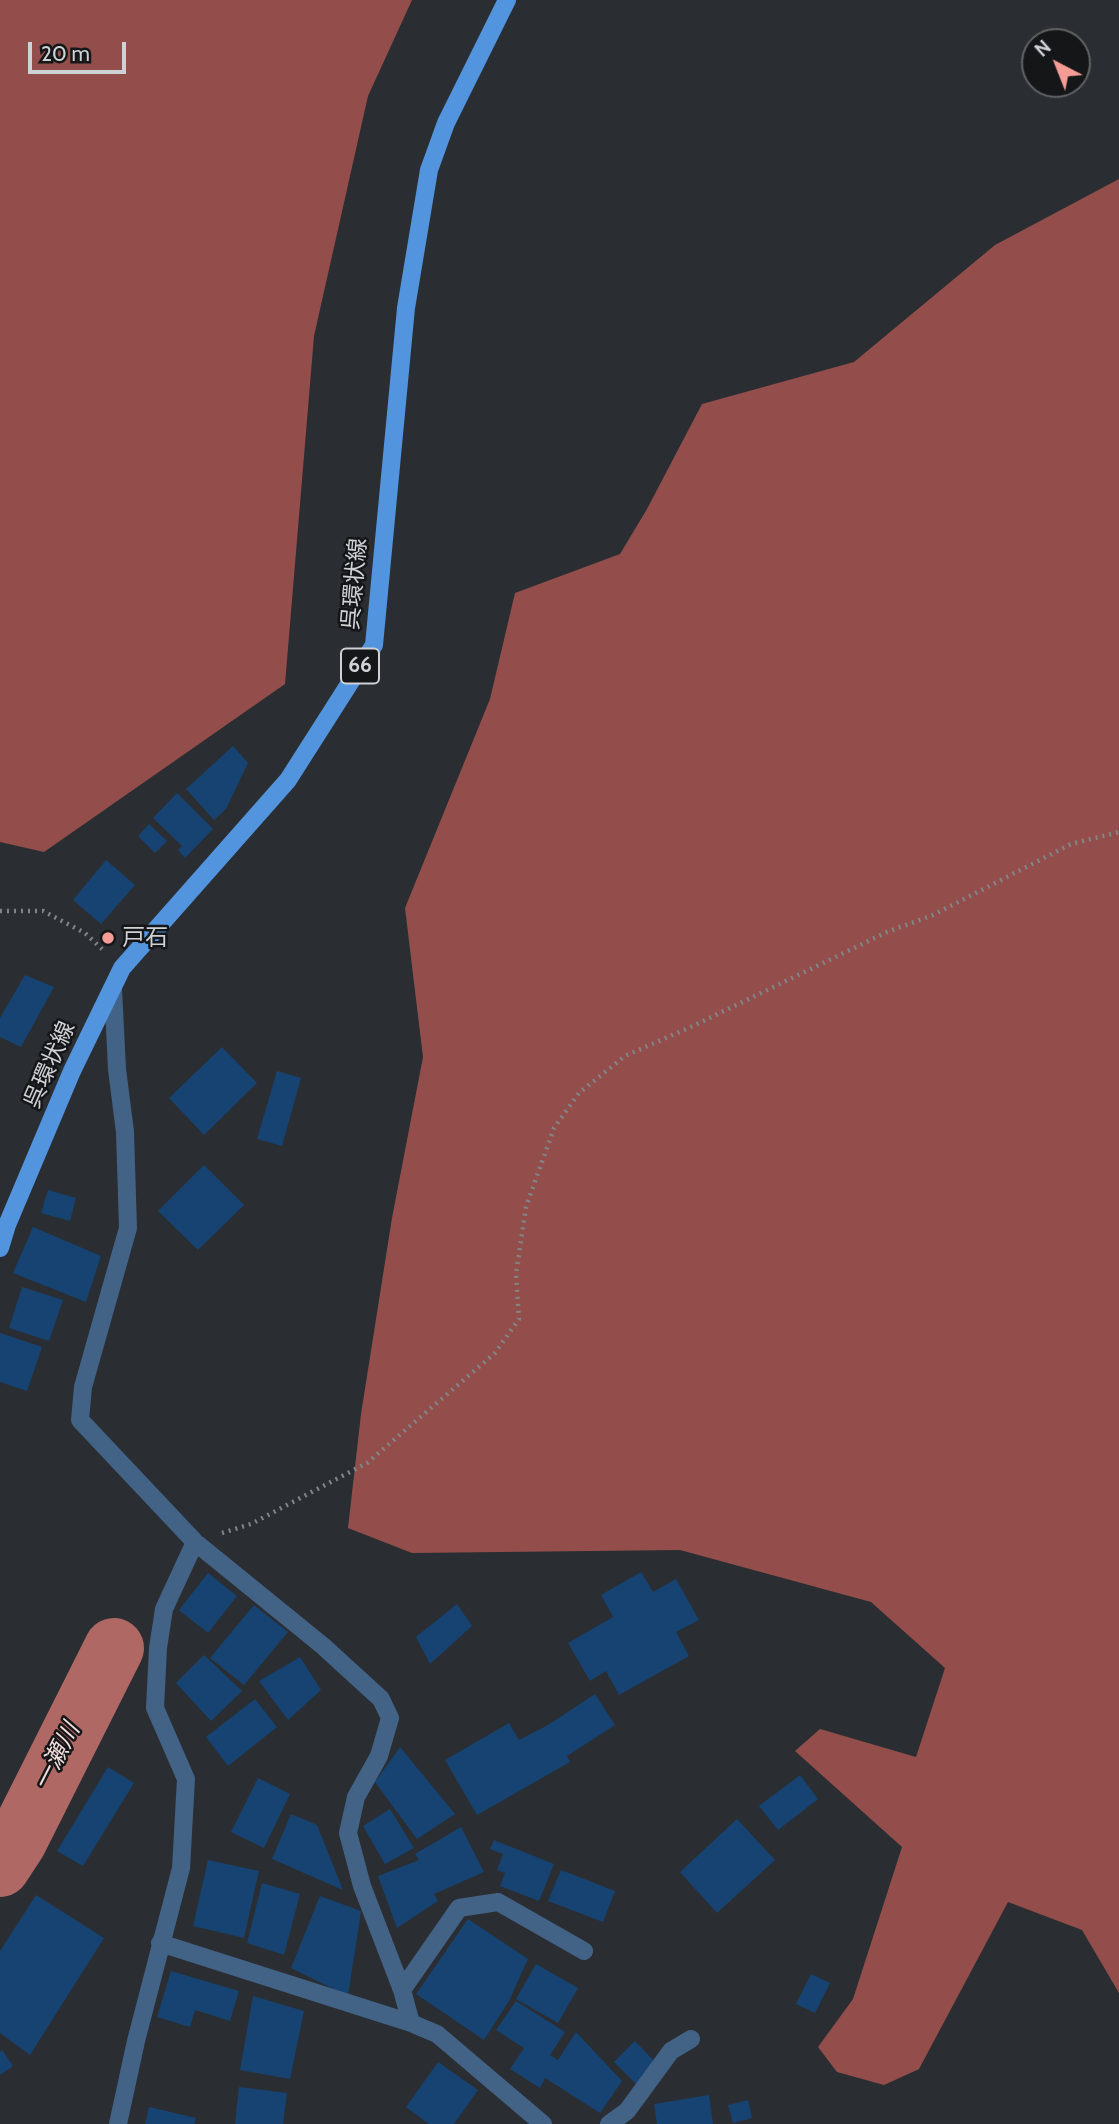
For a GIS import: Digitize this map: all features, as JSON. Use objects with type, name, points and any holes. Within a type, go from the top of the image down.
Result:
[{"type":"main road","name":"呉環状線","points":[[0,1248],[7,1225],[72,1071],[122,968],[288,780],[374,645],[406,308],[429,170],[446,123],[507,0]]},
{"type":"street","points":[[113,989],[117,1069],[125,1132],[128,1228],[83,1387],[80,1420],[195,1542],[333,1655],[381,1699],[390,1718],[379,1756],[356,1797],[348,1833],[362,1886],[402,1990],[411,2024]]},
{"type":"street","points":[[118,2124],[160,1943],[181,1868],[186,1779],[155,1708],[158,1648],[164,1609],[195,1542]]},
{"type":"street","points":[[402,1990],[459,1908],[498,1902],[584,1951]]},
{"type":"street","points":[[160,1943],[437,2034],[543,2124]]},
{"type":"street","points":[[609,2124],[627,2111],[671,2051],[691,2039]]},
{"type":"path","points":[[195,1542],[251,1524],[367,1463],[495,1353],[519,1319],[516,1274],[526,1207],[554,1128],[579,1093],[625,1056],[887,932],[933,915],[1071,844],[1119,832]]},
{"type":"path","points":[[0,911],[43,911],[85,933],[122,968]]},
{"type":"shaded area","points":[[0,0],[412,0],[368,96],[314,336],[285,684],[44,852],[0,842]]},
{"type":"shaded area","points":[[1119,179],[1119,1993],[1082,1930],[1008,1902],[919,2069],[884,2085],[837,2072],[818,2047],[853,1999],[902,1847],[795,1751],[820,1729],[916,1757],[945,1668],[871,1602],[680,1550],[412,1553],[348,1528],[361,1414],[392,1218],[423,1057],[405,908],[490,699],[515,593],[620,554],[647,509],[702,404],[854,362],[995,245]]},
{"type":"building","points":[[233,746],[248,763],[226,809],[214,820],[186,789]]},
{"type":"building","points":[[177,793],[213,829],[185,858],[178,850],[182,846],[153,818]]},
{"type":"building","points":[[149,824],[167,841],[155,853],[138,836]]},
{"type":"building","points":[[106,860],[135,885],[101,924],[73,900]]},
{"type":"building","points":[[25,975],[54,987],[21,1047],[0,1037],[0,1018]]},
{"type":"building","points":[[222,1047],[257,1083],[204,1135],[169,1098]]},
{"type":"building","points":[[277,1071],[301,1078],[282,1146],[257,1139]]},
{"type":"building","points":[[204,1165],[244,1205],[198,1250],[158,1211]]},
{"type":"building","points":[[48,1190],[76,1198],[70,1221],[41,1213]]},
{"type":"building","points":[[33,1227],[101,1256],[86,1302],[13,1273]]},
{"type":"building","points":[[22,1287],[63,1300],[49,1341],[9,1328]]},
{"type":"building","points":[[0,1333],[42,1347],[27,1391],[0,1382]]},
{"type":"building","points":[[641,1572],[653,1592],[676,1579],[699,1620],[676,1632],[689,1656],[619,1695],[606,1671],[590,1681],[568,1643],[613,1617],[601,1595]]},
{"type":"building","points":[[208,1573],[237,1596],[208,1633],[179,1610]]},
{"type":"building","points":[[457,1604],[472,1626],[430,1664],[416,1637]]},
{"type":"building","points":[[254,1605],[288,1632],[244,1685],[210,1658]]},
{"type":"building","points":[[204,1655],[242,1691],[211,1721],[176,1683]]},
{"type":"building","points":[[300,1657],[321,1690],[288,1720],[259,1681]]},
{"type":"building","points":[[595,1694],[615,1725],[567,1756],[570,1762],[477,1815],[445,1760],[509,1723],[519,1740],[548,1725]]},
{"type":"building","points":[[255,1699],[277,1727],[228,1766],[206,1737]]},
{"type":"building","points":[[400,1747],[455,1814],[417,1839],[375,1782]]},
{"type":"building","points":[[108,1767],[134,1783],[83,1866],[57,1851]]},
{"type":"building","points":[[800,1775],[818,1799],[778,1830],[759,1806]]},
{"type":"building","points":[[258,1778],[290,1794],[264,1848],[231,1832]]},
{"type":"building","points":[[390,1809],[414,1848],[385,1864],[363,1826]]},
{"type":"building","points":[[291,1814],[317,1825],[343,1890],[272,1859]]},
{"type":"building","points":[[737,1819],[775,1860],[717,1913],[680,1872]]},
{"type":"building","points":[[461,1827],[484,1872],[434,1894],[438,1901],[397,1928],[378,1876],[419,1860],[415,1854]]},
{"type":"building","points":[[494,1840],[554,1864],[539,1901],[500,1886],[505,1873],[497,1870],[503,1854],[490,1849]]},
{"type":"building","points":[[208,1860],[259,1871],[244,1938],[193,1926]]},
{"type":"building","points":[[561,1870],[615,1891],[603,1922],[548,1901]]},
{"type":"building","points":[[262,1883],[300,1894],[284,1955],[247,1943]]},
{"type":"building","points":[[36,1895],[104,1938],[30,2055],[0,2033],[0,1951]]},
{"type":"building","points":[[320,1896],[361,1911],[348,1996],[291,1968]]},
{"type":"building","points":[[468,1919],[528,1959],[509,2001],[484,2040],[416,1994]]},
{"type":"building","points":[[536,1964],[578,1988],[558,2023],[516,1999]]},
{"type":"building","points":[[171,1971],[239,1991],[230,2021],[195,2010],[190,2027],[157,2017]]},
{"type":"building","points":[[811,1974],[830,1983],[815,2013],[796,2004]]},
{"type":"building","points":[[253,1996],[304,2011],[290,2079],[240,2070]]},
{"type":"building","points":[[516,2001],[565,2032],[550,2055],[558,2060],[576,2032],[622,2081],[600,2113],[545,2078],[540,2088],[510,2069],[524,2048],[496,2030]]},
{"type":"building","points":[[635,2041],[657,2064],[636,2084],[614,2062]]},
{"type":"building","points":[[2,2050],[13,2066],[0,2075],[0,2052]]},
{"type":"building","points":[[438,2062],[478,2090],[454,2124],[429,2124],[406,2107]]},
{"type":"building","points":[[239,2087],[287,2093],[283,2124],[235,2124]]},
{"type":"building","points":[[709,2095],[713,2124],[657,2124],[654,2104]]},
{"type":"building","points":[[748,2100],[752,2118],[733,2123],[728,2105]]},
{"type":"building","points":[[149,2107],[196,2118],[194,2124],[145,2124]]},
{"type":"waterway","name":"一瀬川","points":[[0,1867],[17,1841],[114,1648]]},
{"type":"place","name":"戸石","points":[[108,938]]}]
